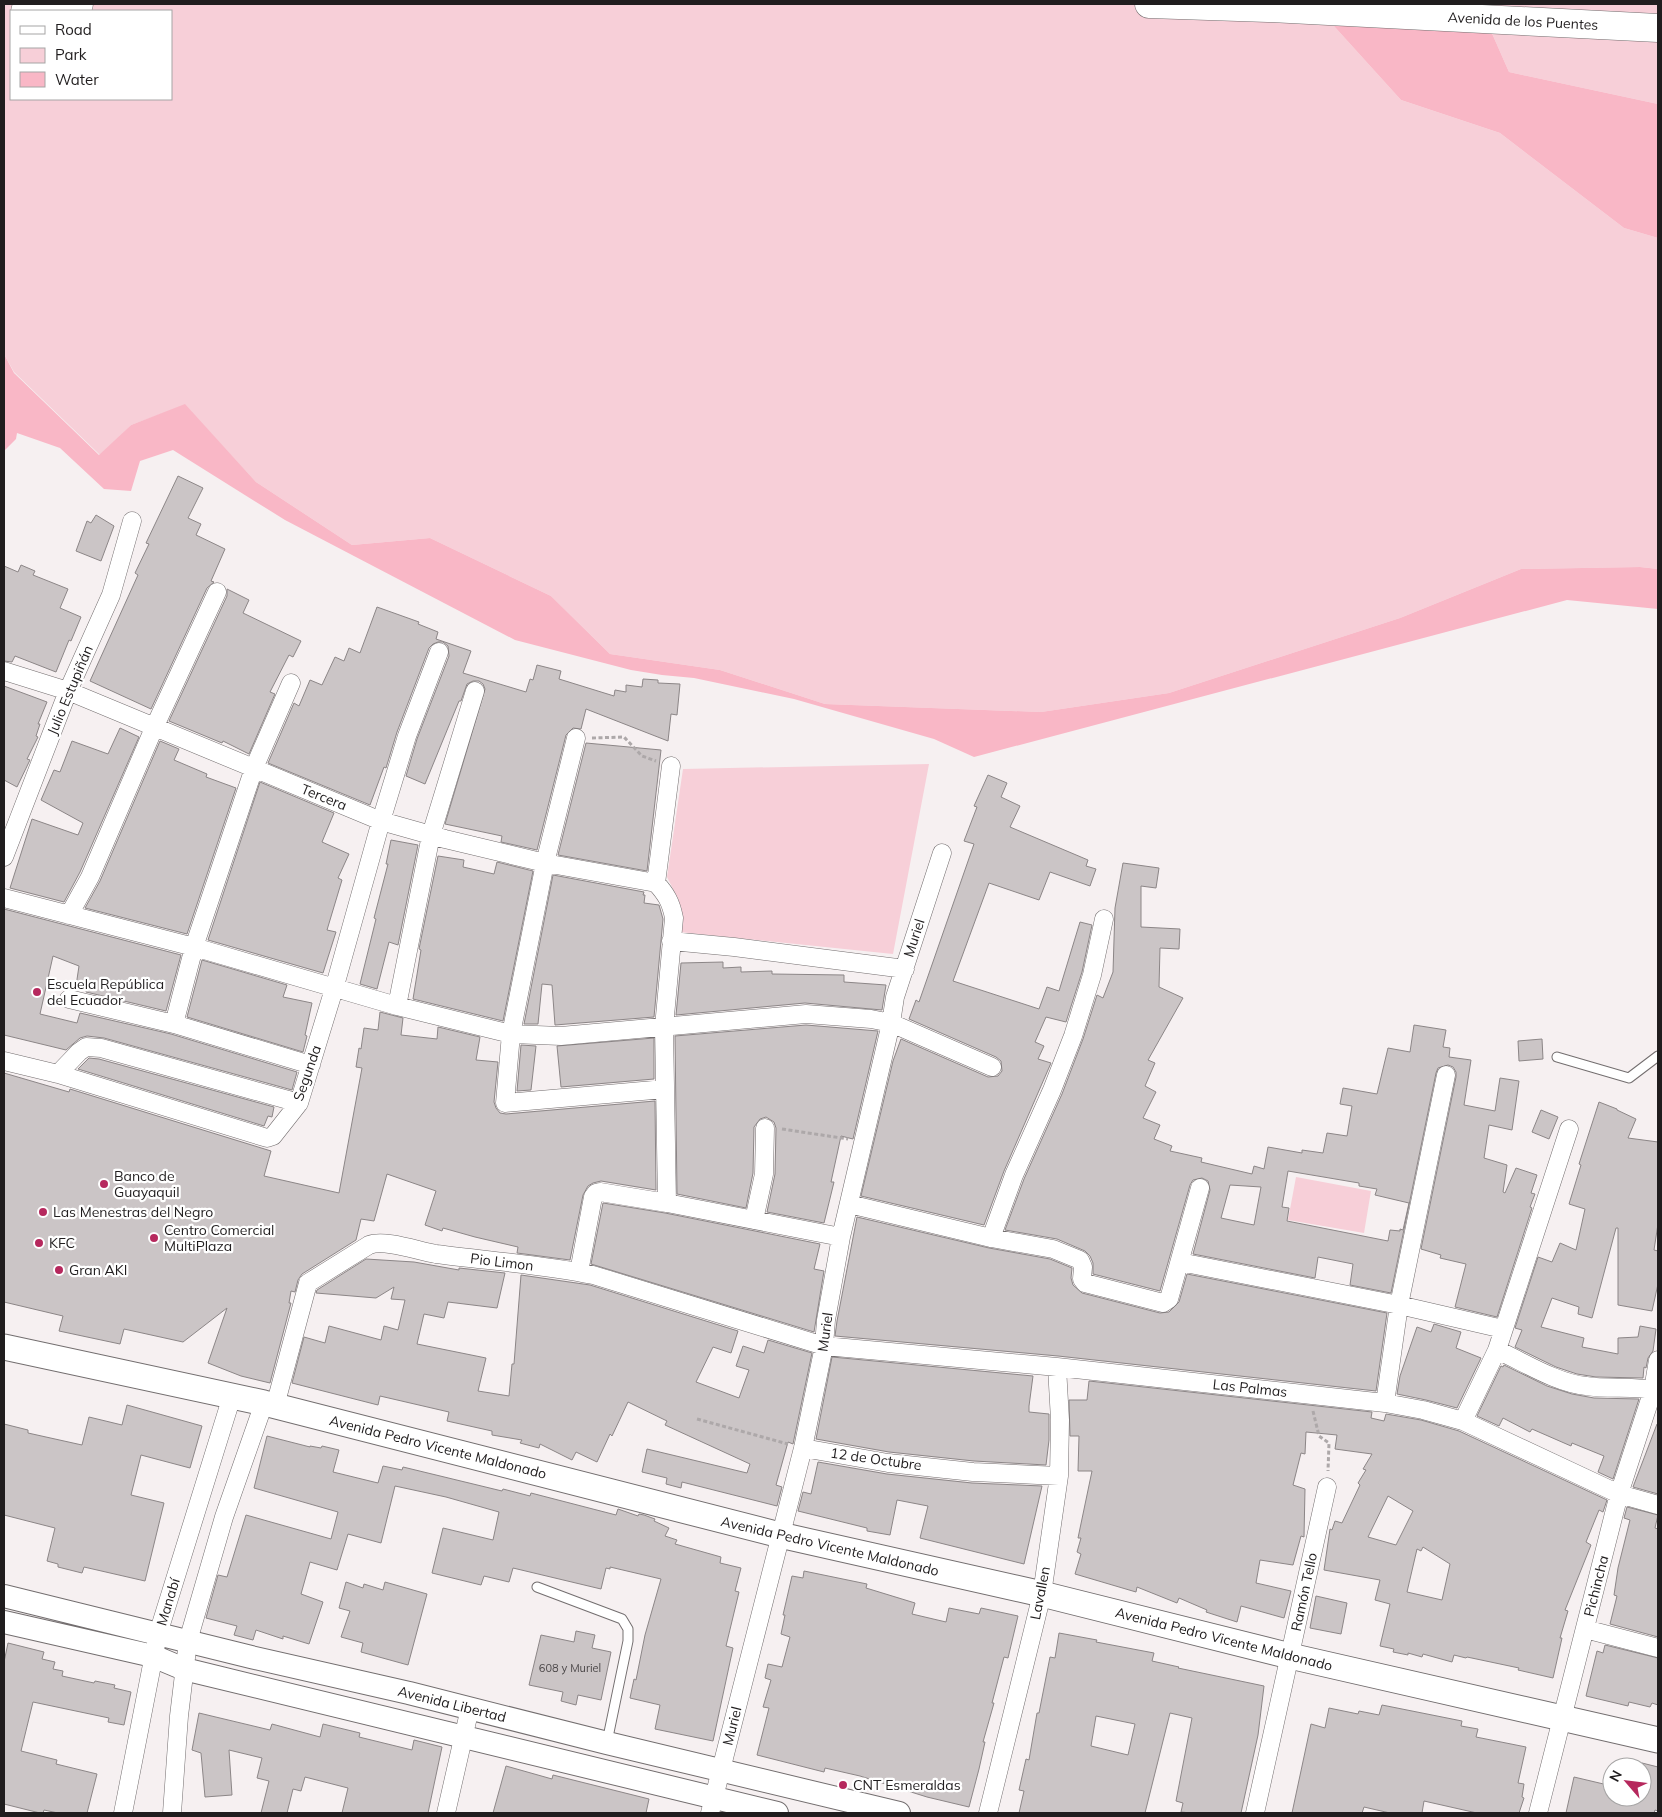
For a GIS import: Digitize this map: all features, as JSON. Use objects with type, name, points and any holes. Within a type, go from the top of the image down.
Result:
[{"type":"main road","points":[[33,10],[79,4]]},
{"type":"main road","name":"Avenida de los Puentes","points":[[1149,4],[1647,27]]},
{"type":"main road","name":"Avenida Pedro Vicente Maldonado","points":[[4,1347],[269,1404],[780,1535],[1042,1594],[1290,1656],[1658,1740]]},
{"type":"street","name":"Julio Estupiñán","points":[[4,857],[68,691],[111,595],[132,521]]},
{"type":"street","points":[[69,915],[90,877],[154,728],[217,592]]},
{"type":"street","name":"Segunda","points":[[4,1060],[58,1074],[267,1138],[274,1134],[299,1103],[407,736],[439,652]]},
{"type":"street","name":"Tercera","points":[[4,671],[68,691],[381,821],[545,863],[656,883]]},
{"type":"street","points":[[174,1024],[194,947],[254,768],[291,683]]},
{"type":"street","points":[[397,1006],[431,835],[475,691]]},
{"type":"street","points":[[576,738],[545,863],[511,1034],[505,1103],[665,1090]]},
{"type":"street","points":[[666,1203],[664,1027],[674,918],[668,896],[656,883],[671,766]]},
{"type":"street","name":"Muriel","points":[[712,1806],[803,1448],[824,1346],[826,1320],[841,1237],[891,1023],[895,996],[942,853]]},
{"type":"street","points":[[4,898],[194,947],[397,1006],[511,1034],[561,1036],[806,1014],[871,1019],[891,1023],[992,1067]]},
{"type":"street","points":[[991,1238],[1014,1175],[1052,1090],[1073,1036],[1092,975],[1104,919]]},
{"type":"street","points":[[671,941],[734,947],[905,969]]},
{"type":"street","points":[[69,1000],[174,1024],[311,1065]]},
{"type":"street","points":[[58,1074],[79,1052],[86,1048],[101,1048],[299,1103]]},
{"type":"street","points":[[1385,1403],[1399,1305],[1446,1075]]},
{"type":"street","points":[[754,1220],[764,1174],[765,1128]]},
{"type":"street","points":[[1463,1421],[1497,1350],[1569,1129]]},
{"type":"street","points":[[849,1204],[991,1238],[1053,1249],[1074,1257],[1082,1264],[1082,1280],[1085,1283],[1160,1303],[1166,1302],[1169,1299],[1200,1188]]},
{"type":"street","points":[[579,1272],[592,1201],[596,1193],[600,1192],[841,1237]]},
{"type":"street","name":"Pio Limon","points":[[269,1404],[308,1283],[369,1245],[379,1243],[436,1254],[579,1272],[824,1346]]},
{"type":"street","points":[[1180,1262],[1399,1305],[1503,1329]]},
{"type":"street","name":"Las Palmas","points":[[824,1346],[1057,1368],[1385,1403],[1424,1410],[1463,1421],[1619,1494],[1658,1504]]},
{"type":"street","points":[[1497,1350],[1560,1379],[1585,1386],[1637,1387],[1656,1391]]},
{"type":"street","name":"Pichincha","points":[[1538,1813],[1619,1494],[1656,1391],[1658,1360]]},
{"type":"street","name":"Lavallen","points":[[988,1813],[1042,1594],[1060,1476],[1060,1420],[1057,1368]]},
{"type":"street","name":"Manabí","points":[[123,1813],[152,1656],[232,1396]]},
{"type":"street","points":[[172,1813],[179,1716],[188,1641],[224,1517],[269,1404]]},
{"type":"street","name":"12 de Octubre","points":[[803,1448],[888,1463],[954,1470],[1060,1476]]},
{"type":"street","name":"Ramón Tello","points":[[1255,1813],[1327,1487]]},
{"type":"street","name":"Avenida Libertad","points":[[4,1596],[899,1813]]},
{"type":"street","name":"Avenida Libertad","points":[[4,1622],[152,1656],[184,1669],[464,1737],[712,1806],[777,1813]]},
{"type":"street","points":[[1585,1629],[1658,1648]]},
{"type":"street","points":[[446,1813],[470,1708]]},
{"type":"lane","points":[[1557,1057],[1629,1078],[1658,1056]]},
{"type":"lane","points":[[538,1587],[622,1619],[628,1629],[628,1641],[607,1743]]},
{"type":"path","points":[[576,738],[624,737],[642,756],[671,766]]},
{"type":"path","points":[[765,1128],[787,1129],[863,1142]]},
{"type":"path","points":[[1310,1395],[1319,1436],[1329,1443],[1327,1487]]},
{"type":"path","points":[[697,1419],[803,1448]]},
{"type":"green space","points":[[4,4],[1309,4],[1333,25],[1401,100],[1500,133],[1624,228],[1658,238],[1658,569],[1640,567],[1521,569],[1400,618],[1169,693],[1041,712],[825,704],[720,670],[610,654],[551,596],[430,538],[352,545],[256,482],[185,405],[131,425],[100,455],[14,372],[4,354]]},
{"type":"green space","points":[[1474,4],[1658,4],[1658,104],[1509,72],[1483,13]]},
{"type":"green space","points":[[929,764],[893,954],[679,932],[679,901],[667,877],[683,769]]},
{"type":"green space","points":[[1296,1177],[1371,1191],[1364,1233],[1288,1220]]},
{"type":"water","points":[[1309,4],[1474,4],[1483,13],[1509,72],[1658,104],[1658,238],[1624,228],[1500,133],[1401,100],[1333,25]]},
{"type":"water","points":[[4,354],[14,373],[99,455],[131,425],[185,404],[256,482],[352,545],[430,538],[551,596],[610,654],[720,670],[825,704],[1041,712],[1169,693],[1400,618],[1521,569],[1640,567],[1658,569],[1658,609],[1567,600],[974,757],[934,739],[794,699],[694,678],[631,670],[515,640],[285,520],[173,450],[140,461],[131,491],[104,489],[60,448],[17,433],[16,439],[4,451]]},
{"type":"building","points":[[178,476],[203,488],[188,518],[201,524],[196,535],[225,549],[211,581],[214,582],[207,588],[151,709],[90,681],[138,575],[135,573],[149,544],[146,543]]},
{"type":"building","points":[[96,515],[114,526],[101,561],[76,551],[87,521],[91,523]]},
{"type":"building","points":[[21,565],[35,571],[33,575],[68,589],[60,608],[81,617],[56,672],[15,656],[12,662],[4,661],[4,566],[18,572]]},
{"type":"building","points":[[227,589],[249,600],[243,613],[301,641],[293,657],[289,655],[270,692],[275,694],[249,754],[223,741],[222,743],[169,721],[227,596]]},
{"type":"building","points":[[377,607],[419,622],[418,624],[438,632],[436,639],[471,651],[463,673],[526,692],[530,679],[533,680],[537,665],[561,671],[559,679],[614,696],[615,690],[626,692],[626,685],[642,687],[643,679],[658,680],[658,683],[680,684],[677,715],[671,714],[668,741],[586,709],[581,729],[573,728],[566,735],[537,850],[501,842],[502,836],[445,824],[485,689],[479,681],[467,684],[425,784],[406,776],[417,739],[449,656],[448,646],[443,642],[438,642],[429,648],[397,732],[386,768],[384,767],[370,805],[268,763],[294,703],[299,706],[310,680],[322,685],[335,657],[344,661],[349,648],[360,653]]},
{"type":"building","points":[[4,686],[47,702],[38,724],[40,724],[36,736],[38,737],[27,759],[30,760],[17,787],[4,780]]},
{"type":"building","points":[[120,728],[139,737],[80,872],[64,902],[10,888],[32,819],[78,835],[83,823],[41,800],[54,770],[60,772],[72,741],[108,754]]},
{"type":"building","points":[[160,741],[179,749],[174,760],[207,774],[206,777],[236,788],[187,934],[85,908],[100,881]]},
{"type":"building","points":[[586,743],[661,750],[647,871],[558,855]]},
{"type":"building","points":[[988,775],[1007,783],[1001,797],[1020,806],[1010,827],[1088,860],[1086,866],[1096,869],[1090,886],[1050,872],[1039,900],[989,883],[953,981],[1039,1009],[1047,987],[1059,991],[1080,922],[1092,925],[1082,972],[1066,1022],[1046,1017],[1035,1042],[1044,1046],[1038,1059],[1051,1063],[1004,1171],[984,1225],[861,1196],[893,1061],[901,1039],[988,1077],[998,1076],[1002,1071],[1001,1061],[996,1057],[909,1019],[916,1000],[919,1002],[974,844],[964,841],[977,807],[974,806]]},
{"type":"building","points":[[260,782],[334,813],[322,842],[349,854],[338,878],[342,880],[327,930],[336,932],[323,973],[208,940]]},
{"type":"building","points":[[391,840],[418,845],[398,945],[389,942],[377,989],[360,984],[388,864],[386,864]]},
{"type":"building","points":[[438,856],[464,860],[463,867],[494,874],[497,862],[533,871],[503,1021],[413,999],[421,950],[419,949]]},
{"type":"building","points":[[1123,863],[1159,868],[1156,888],[1141,886],[1141,927],[1180,929],[1179,949],[1160,948],[1159,987],[1183,998],[1148,1060],[1155,1063],[1145,1086],[1156,1092],[1143,1118],[1160,1125],[1154,1139],[1172,1146],[1170,1151],[1202,1158],[1201,1162],[1252,1174],[1254,1166],[1264,1169],[1268,1147],[1302,1153],[1302,1150],[1323,1153],[1327,1133],[1347,1136],[1352,1106],[1340,1104],[1343,1088],[1377,1094],[1388,1048],[1410,1052],[1414,1025],[1446,1030],[1443,1047],[1450,1048],[1449,1057],[1471,1060],[1464,1105],[1495,1111],[1500,1078],[1519,1081],[1512,1130],[1489,1125],[1484,1158],[1507,1165],[1503,1192],[1505,1193],[1516,1168],[1537,1175],[1531,1193],[1535,1194],[1530,1207],[1532,1208],[1497,1317],[1455,1307],[1466,1264],[1440,1258],[1441,1255],[1421,1249],[1456,1077],[1453,1067],[1448,1065],[1438,1068],[1436,1073],[1391,1293],[1350,1285],[1353,1264],[1318,1257],[1315,1278],[1193,1254],[1210,1190],[1208,1181],[1202,1178],[1193,1180],[1190,1185],[1160,1291],[1093,1274],[1093,1263],[1085,1251],[1057,1239],[1005,1230],[1024,1179],[1062,1094],[1097,995],[1103,998],[1113,972],[1115,908]],"holes":[[[1288,1171],[1359,1183],[1359,1186],[1377,1189],[1375,1195],[1409,1203],[1403,1230],[1390,1230],[1388,1241],[1287,1221],[1289,1208],[1282,1207]],[[1230,1185],[1261,1187],[1254,1225],[1221,1218]]]},
{"type":"building","points":[[553,875],[644,892],[644,903],[659,905],[663,919],[654,1017],[555,1025],[552,985],[542,984],[538,1024],[524,1024]]},
{"type":"building","points":[[4,909],[181,955],[166,1011],[86,992],[87,988],[76,986],[79,966],[53,956],[40,1014],[77,1023],[80,1013],[171,1034],[297,1072],[292,1090],[104,1038],[87,1036],[80,1038],[66,1050],[4,1035]]},
{"type":"building","points":[[202,960],[287,985],[283,997],[312,1003],[303,1052],[187,1017]]},
{"type":"building","points":[[723,962],[723,968],[741,967],[741,972],[772,971],[772,974],[844,975],[844,982],[886,985],[882,1010],[805,1003],[676,1015],[681,963]]},
{"type":"building","points":[[380,1012],[403,1018],[401,1035],[437,1039],[438,1027],[480,1037],[476,1060],[498,1062],[494,1102],[500,1113],[655,1101],[656,1190],[601,1181],[588,1186],[583,1195],[570,1260],[517,1253],[518,1247],[443,1228],[442,1231],[425,1225],[436,1191],[387,1174],[374,1221],[361,1219],[356,1240],[302,1274],[298,1280],[295,1292],[291,1291],[289,1303],[291,1303],[270,1383],[241,1376],[208,1363],[227,1308],[183,1342],[124,1329],[120,1344],[59,1331],[63,1316],[4,1302],[4,1073],[69,1092],[70,1089],[271,1151],[264,1176],[339,1193],[362,1068],[356,1067],[359,1048],[361,1049],[364,1028],[378,1030]]},
{"type":"building","points":[[806,1025],[878,1031],[853,1139],[841,1136],[831,1182],[834,1182],[824,1223],[767,1212],[775,1174],[776,1128],[774,1122],[766,1117],[760,1119],[754,1127],[753,1173],[746,1208],[677,1194],[675,1036]]},
{"type":"building","points":[[654,1038],[654,1079],[561,1087],[557,1046]]},
{"type":"building","points":[[1542,1039],[1543,1059],[1519,1061],[1518,1041]]},
{"type":"building","points":[[521,1045],[536,1046],[531,1090],[517,1091]]},
{"type":"building","points":[[89,1058],[99,1059],[274,1107],[272,1117],[268,1116],[264,1126],[78,1069]]},
{"type":"building","points":[[1599,1102],[1636,1119],[1628,1138],[1658,1142],[1658,1224],[1654,1250],[1658,1251],[1658,1284],[1652,1311],[1618,1305],[1618,1228],[1616,1228],[1592,1318],[1578,1314],[1579,1307],[1552,1298],[1541,1327],[1584,1338],[1582,1347],[1618,1354],[1618,1338],[1638,1337],[1640,1326],[1656,1329],[1653,1351],[1648,1358],[1646,1368],[1644,1367],[1643,1378],[1596,1377],[1577,1374],[1556,1367],[1515,1347],[1522,1330],[1515,1328],[1538,1257],[1552,1262],[1560,1243],[1576,1250],[1585,1209],[1569,1204],[1581,1165],[1579,1164]]},
{"type":"building","points":[[1541,1110],[1558,1117],[1549,1139],[1532,1132]]},
{"type":"building","points":[[603,1203],[665,1213],[820,1244],[814,1269],[824,1271],[814,1332],[591,1264]]},
{"type":"building","points":[[857,1217],[989,1248],[1050,1259],[1072,1268],[1071,1278],[1073,1285],[1082,1293],[1160,1313],[1169,1312],[1179,1302],[1187,1274],[1387,1313],[1376,1391],[1058,1356],[835,1336]]},
{"type":"building","points":[[366,1259],[414,1262],[459,1270],[459,1268],[505,1273],[497,1308],[448,1302],[444,1318],[424,1314],[417,1344],[486,1358],[478,1391],[509,1396],[512,1364],[514,1364],[521,1275],[590,1285],[738,1331],[731,1353],[713,1347],[696,1382],[739,1398],[749,1370],[736,1366],[743,1346],[764,1353],[768,1340],[812,1353],[793,1444],[788,1442],[776,1485],[782,1487],[777,1506],[682,1482],[681,1488],[666,1484],[667,1478],[642,1472],[647,1449],[747,1473],[750,1464],[665,1425],[667,1421],[628,1402],[597,1462],[576,1452],[572,1460],[540,1444],[539,1448],[520,1443],[522,1440],[492,1435],[492,1431],[447,1421],[449,1412],[380,1396],[378,1405],[292,1383],[304,1337],[325,1343],[329,1326],[381,1340],[384,1326],[398,1330],[405,1300],[391,1299],[394,1287],[376,1298],[316,1293],[317,1290]]},
{"type":"building","points":[[1434,1324],[1461,1332],[1456,1348],[1481,1358],[1457,1408],[1397,1394],[1400,1376],[1417,1327],[1431,1332]]},
{"type":"building","points":[[832,1357],[1033,1376],[1029,1412],[1049,1414],[1049,1440],[1046,1465],[974,1461],[889,1452],[816,1439]]},
{"type":"building","points":[[1504,1365],[1547,1386],[1572,1394],[1594,1398],[1639,1399],[1613,1479],[1598,1472],[1604,1456],[1572,1443],[1571,1446],[1532,1429],[1530,1432],[1503,1418],[1499,1426],[1477,1416],[1501,1366],[1503,1367]]},
{"type":"building","points":[[1089,1381],[1372,1412],[1371,1418],[1384,1421],[1386,1414],[1421,1420],[1459,1431],[1607,1500],[1603,1512],[1599,1510],[1586,1542],[1591,1545],[1565,1610],[1568,1611],[1560,1638],[1562,1638],[1553,1678],[1518,1670],[1519,1668],[1467,1657],[1454,1655],[1452,1662],[1423,1654],[1422,1657],[1408,1653],[1408,1655],[1393,1652],[1394,1649],[1380,1646],[1390,1604],[1375,1600],[1380,1580],[1324,1570],[1330,1529],[1332,1530],[1335,1521],[1342,1523],[1360,1485],[1358,1483],[1366,1470],[1363,1469],[1372,1454],[1335,1449],[1337,1435],[1306,1432],[1305,1454],[1301,1453],[1293,1485],[1305,1489],[1304,1537],[1301,1536],[1293,1565],[1260,1560],[1256,1583],[1291,1591],[1284,1618],[1241,1606],[1237,1622],[1206,1612],[1207,1610],[1179,1598],[1177,1603],[1137,1587],[1136,1592],[1075,1574],[1081,1554],[1077,1552],[1081,1538],[1078,1538],[1092,1471],[1078,1471],[1079,1436],[1070,1436],[1069,1400],[1087,1400]],"holes":[[[1388,1496],[1413,1511],[1396,1545],[1368,1537]],[[1423,1547],[1450,1564],[1442,1600],[1407,1592],[1417,1549],[1421,1551]]]},
{"type":"building","points":[[127,1405],[202,1426],[190,1468],[141,1455],[131,1495],[164,1503],[145,1581],[84,1567],[82,1573],[58,1567],[58,1564],[47,1561],[55,1528],[4,1515],[4,1424],[28,1430],[28,1433],[82,1445],[89,1417],[122,1425]]},
{"type":"building","points":[[1658,1424],[1658,1494],[1633,1487]]},
{"type":"building","points":[[267,1436],[310,1447],[321,1448],[322,1446],[339,1450],[333,1472],[378,1483],[383,1466],[402,1470],[403,1467],[502,1491],[503,1489],[530,1496],[531,1493],[616,1515],[618,1509],[638,1516],[639,1514],[644,1515],[655,1519],[654,1521],[669,1528],[665,1536],[677,1540],[675,1544],[721,1557],[720,1563],[741,1568],[735,1591],[739,1592],[726,1646],[733,1648],[713,1741],[655,1729],[660,1705],[630,1698],[661,1579],[610,1567],[610,1569],[606,1568],[601,1589],[513,1568],[509,1582],[484,1576],[481,1585],[432,1573],[443,1528],[493,1540],[499,1512],[446,1497],[395,1486],[381,1543],[348,1534],[337,1570],[310,1562],[301,1594],[323,1602],[309,1644],[283,1636],[283,1639],[256,1630],[253,1640],[234,1635],[237,1626],[206,1618],[218,1575],[227,1577],[246,1515],[331,1539],[338,1512],[254,1488]]},
{"type":"building","points":[[818,1462],[887,1474],[972,1483],[1042,1486],[1024,1564],[920,1538],[928,1506],[897,1500],[890,1535],[867,1531],[867,1528],[798,1511],[803,1492],[811,1494]]},
{"type":"building","points":[[1627,1507],[1658,1515],[1655,1528],[1658,1529],[1658,1637],[1610,1624],[1617,1596],[1614,1595],[1618,1568],[1630,1520],[1624,1518]]},
{"type":"building","points":[[804,1571],[867,1584],[866,1588],[915,1603],[912,1614],[946,1622],[949,1608],[979,1614],[981,1608],[1018,1616],[1008,1658],[1004,1657],[992,1703],[994,1703],[983,1742],[985,1742],[969,1807],[927,1797],[860,1776],[825,1768],[824,1772],[757,1755],[769,1708],[763,1707],[771,1680],[765,1678],[768,1664],[782,1667],[790,1637],[781,1634],[785,1615],[783,1615],[792,1576],[803,1578]]},
{"type":"building","points":[[346,1582],[363,1588],[364,1584],[383,1590],[385,1582],[427,1594],[408,1665],[361,1652],[363,1643],[341,1637],[350,1611],[339,1608]]},
{"type":"building","points":[[1316,1596],[1347,1603],[1341,1634],[1310,1628]]},
{"type":"building","points":[[576,1631],[595,1635],[592,1648],[611,1652],[601,1700],[578,1695],[576,1705],[561,1701],[563,1692],[529,1685],[541,1635],[574,1642]]},
{"type":"building","points":[[1059,1633],[1154,1653],[1152,1661],[1264,1686],[1258,1735],[1241,1813],[1181,1812],[1183,1803],[1176,1801],[1192,1718],[1170,1713],[1145,1813],[1019,1813],[1024,1791],[1019,1790],[1026,1759],[1029,1760],[1037,1713],[1039,1713],[1050,1657],[1055,1658]],"holes":[[[1096,1716],[1135,1724],[1128,1755],[1091,1746]]]},
{"type":"building","points":[[8,1643],[44,1652],[42,1659],[55,1662],[53,1669],[63,1671],[62,1676],[94,1683],[95,1681],[115,1685],[114,1688],[131,1692],[124,1725],[108,1722],[109,1718],[33,1702],[21,1751],[57,1760],[56,1764],[97,1774],[87,1813],[58,1813],[44,1810],[43,1813],[40,1813],[4,1804],[4,1662]]},
{"type":"building","points":[[1605,1645],[1658,1658],[1658,1705],[1652,1703],[1650,1707],[1629,1702],[1628,1706],[1586,1696],[1597,1651],[1603,1653]]},
{"type":"building","points":[[1382,1705],[1462,1721],[1461,1726],[1478,1729],[1476,1737],[1526,1747],[1518,1783],[1524,1784],[1522,1797],[1524,1798],[1519,1813],[1477,1813],[1424,1801],[1422,1813],[1390,1813],[1364,1807],[1362,1813],[1292,1813],[1311,1724],[1325,1728],[1329,1708],[1358,1714],[1359,1711],[1379,1715]]},
{"type":"building","points":[[199,1713],[270,1730],[272,1724],[320,1737],[323,1724],[360,1733],[359,1737],[412,1750],[414,1740],[442,1747],[428,1813],[342,1813],[348,1788],[305,1777],[301,1791],[293,1789],[287,1813],[261,1813],[269,1781],[257,1778],[262,1758],[229,1750],[232,1795],[205,1797],[201,1753],[192,1750]]},
{"type":"building","points":[[506,1766],[552,1779],[553,1775],[649,1799],[646,1813],[493,1813]]},
{"type":"building","points":[[1652,1766],[1658,1767],[1658,1811],[1655,1810],[1654,1813],[1566,1813],[1574,1777],[1602,1784],[1602,1807],[1652,1807]]},
{"type":"place","name":"Escuela República del Ecuador","points":[[37,992]]},
{"type":"place","name":"Banco de Guayaquil","points":[[104,1184]]},
{"type":"place","name":"Las Menestras del Negro","points":[[43,1212]]},
{"type":"place","name":"Centro Comercial MultiPlaza","points":[[154,1238]]},
{"type":"place","name":"KFC","points":[[39,1243]]},
{"type":"place","name":"Gran AKI","points":[[59,1270]]},
{"type":"place","name":"CNT Esmeraldas","points":[[843,1785]]}]
